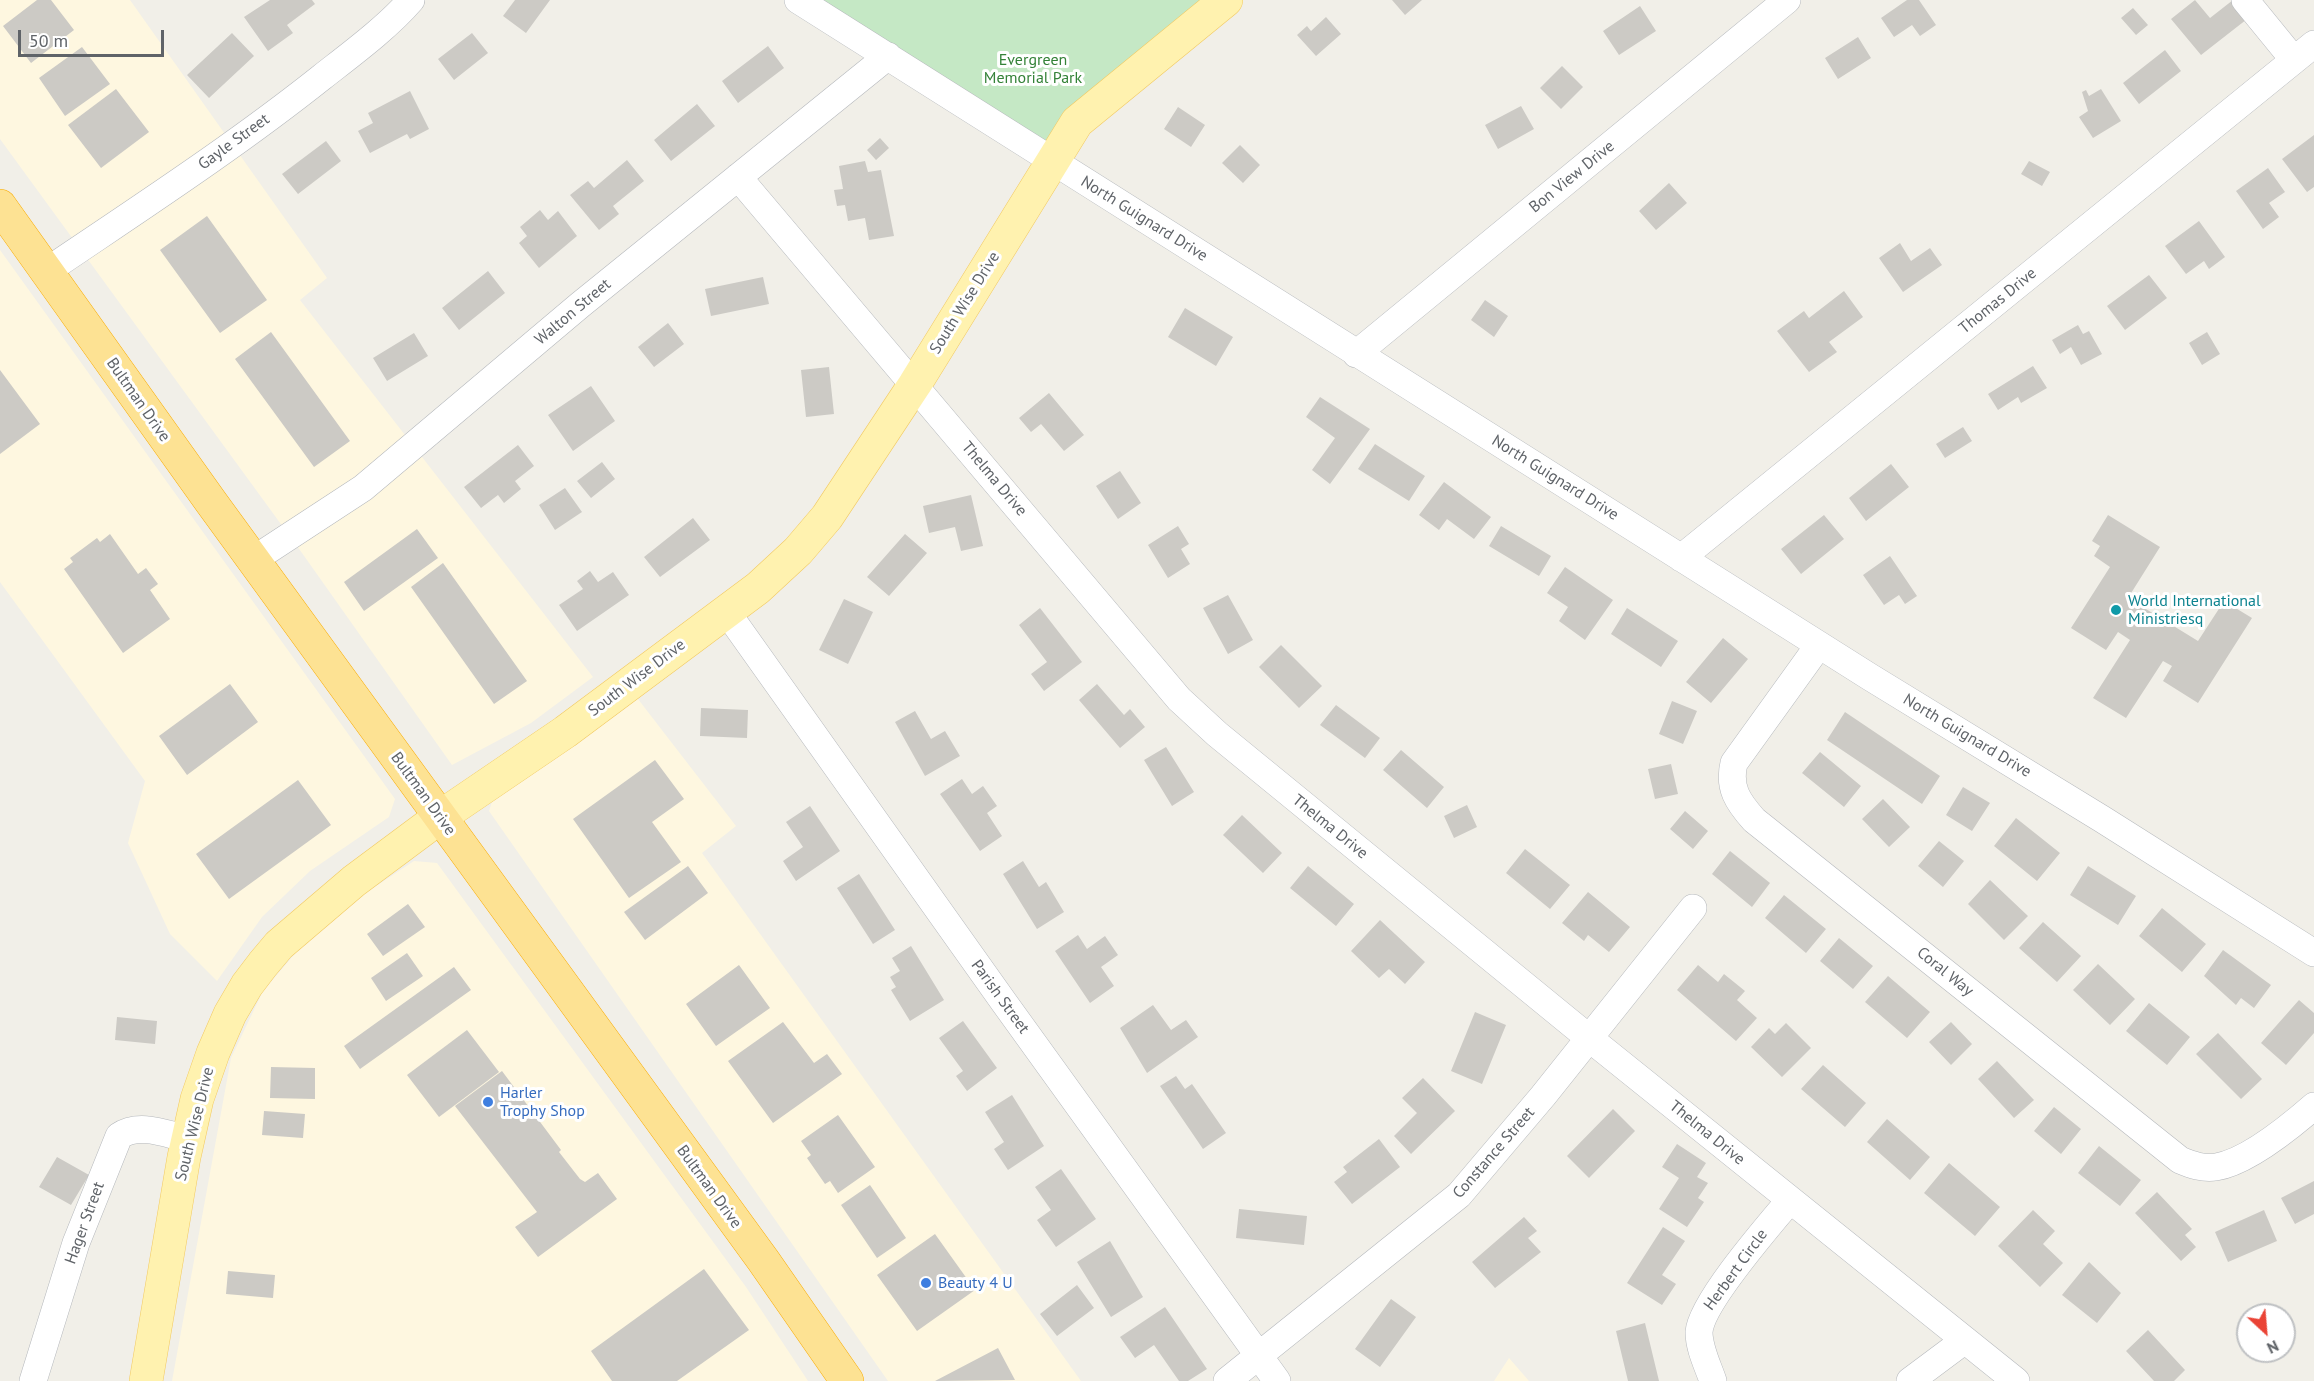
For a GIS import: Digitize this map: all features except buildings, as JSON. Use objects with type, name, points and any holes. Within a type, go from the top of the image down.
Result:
[{"type":"highway","name":"Bultman Drive","points":[[0,206],[253,560],[763,1260],[847,1381]]},
{"type":"main road","name":"South Wise Drive","points":[[146,1381],[197,1099],[230,1014],[263,963],[279,945],[323,906],[440,817],[565,732],[758,588],[798,551],[827,517],[915,384],[1077,122],[1226,0]]},
{"type":"street","name":"Gayle Street","points":[[47,271],[201,166],[298,96],[355,50],[411,0]]},
{"type":"street","name":"North Guignard Drive","points":[[798,0],[1356,354],[2314,953]]},
{"type":"street","name":"Bon View Drive","points":[[1356,354],[1787,0]]},
{"type":"street","points":[[2245,0],[2304,52]]},
{"type":"street","name":"Thomas Drive","points":[[1682,558],[2304,52]]},
{"type":"street","name":"Walton Street","points":[[253,560],[363,488],[580,305],[888,57]]},
{"type":"street","name":"Thelma Drive","points":[[738,177],[1179,699],[1217,734],[1589,1038],[2016,1381]]},
{"type":"street","name":"Parish Street","points":[[726,611],[1277,1381]]},
{"type":"street","name":"Coral Way","points":[[1820,645],[1734,763],[1731,777],[1735,793],[1741,805],[1755,820],[2180,1160],[2196,1167],[2216,1167],[2229,1163],[2270,1140],[2314,1106]]},
{"type":"street","name":"Constance Street","points":[[1227,1381],[1459,1195],[1543,1096],[1693,908]]},
{"type":"street","name":"Hager Street","points":[[33,1381],[76,1243],[118,1136],[141,1129],[188,1139]]},
{"type":"street","name":"Herbert Circle","points":[[1713,1381],[1702,1351],[1700,1332],[1704,1314],[1743,1258],[1790,1200]]},
{"type":"street","points":[[1910,1381],[1965,1340]]},
{"type":"shaded area","points":[[0,0],[130,0],[327,278],[300,300],[593,677],[531,723],[452,765],[302,553],[0,139]]},
{"type":"shaded area","points":[[0,250],[395,799],[389,817],[310,871],[262,917],[217,981],[170,934],[128,843],[145,781],[0,582]]},
{"type":"shaded area","points":[[631,690],[736,826],[702,853],[1081,1381],[888,1381],[489,811],[495,792]]},
{"type":"shaded area","points":[[414,861],[437,863],[746,1287],[808,1381],[172,1381],[231,1058],[263,991],[323,921]]},
{"type":"shaded area","points":[[1509,1358],[1529,1381],[1494,1381]]},
{"type":"green space","name":"Evergreen Memorial Park","points":[[797,0],[1226,0],[1051,161]]},
{"type":"place","name":"World International Ministriesq","points":[[2116,610]]},
{"type":"place","name":"Harler Trophy Shop","points":[[488,1102]]},
{"type":"place","name":"Beauty 4 U","points":[[926,1283]]}]
